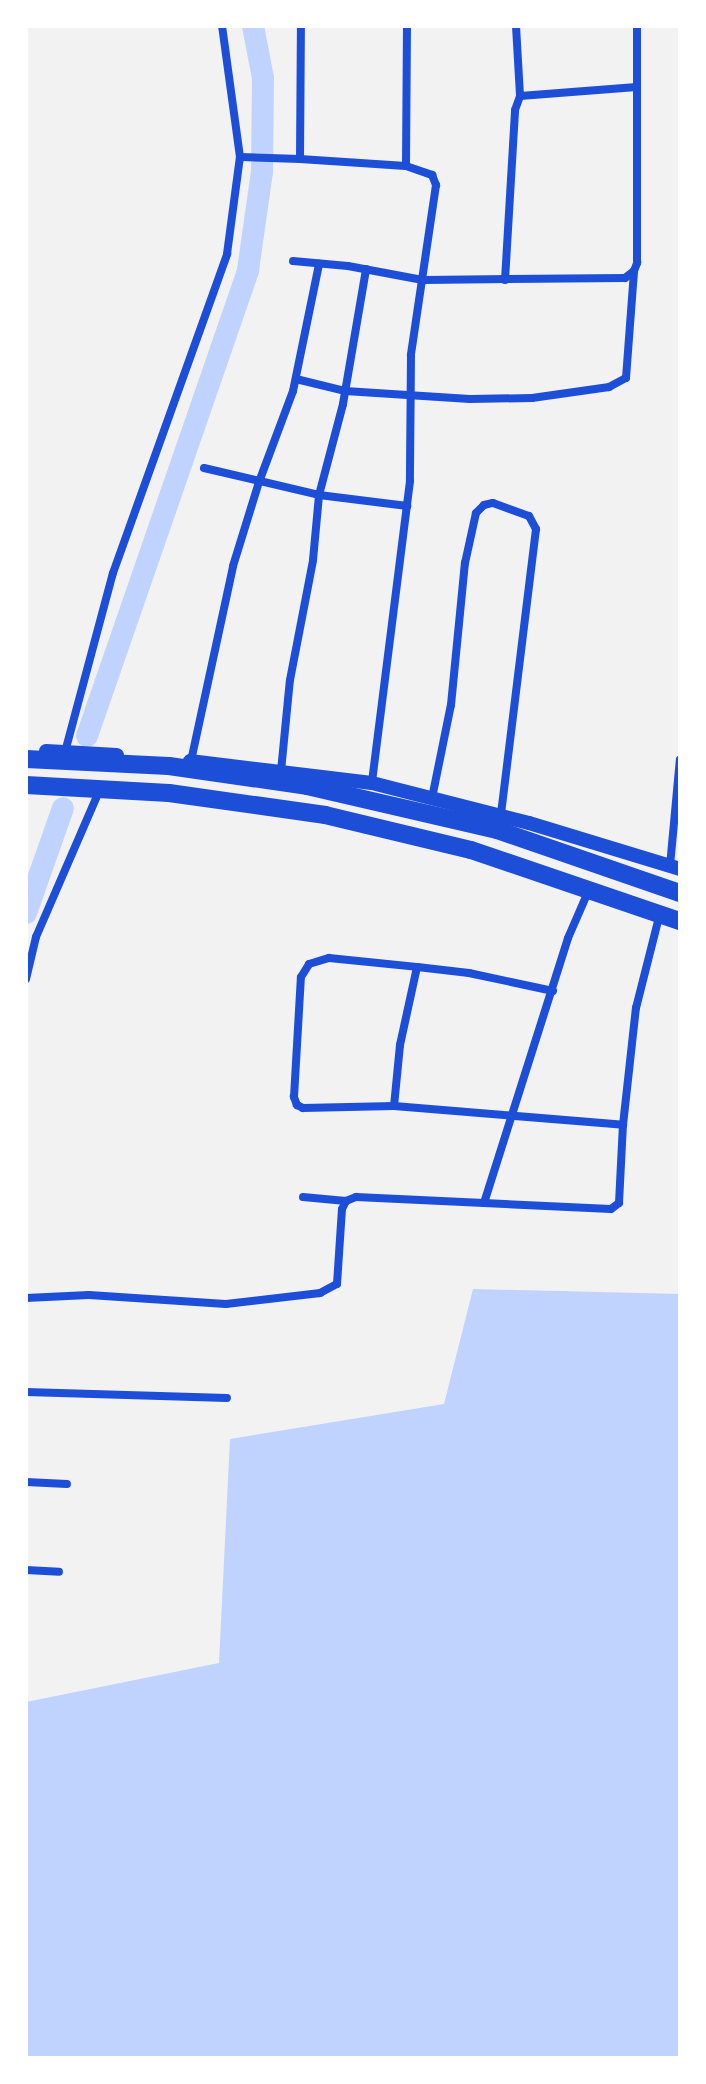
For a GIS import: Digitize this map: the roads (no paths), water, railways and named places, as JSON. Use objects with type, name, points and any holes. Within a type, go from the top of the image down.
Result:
[{"type":"highway","points":[[26,759],[169,766],[307,786],[497,830],[680,893]]},
{"type":"highway","points":[[26,785],[169,793],[325,815],[471,850],[680,923]]},
{"type":"main road","points":[[26,751],[191,761],[372,783],[501,816],[675,868]]},
{"type":"main road","points":[[26,792],[98,794],[242,807],[351,826],[490,859],[680,923]]},
{"type":"street","points":[[65,752],[113,573],[227,254],[240,157],[237,110],[222,26]]},
{"type":"street","points":[[300,159],[301,26]]},
{"type":"street","points":[[406,166],[407,26]]},
{"type":"street","points":[[505,280],[515,110],[520,96],[516,26]]},
{"type":"street","points":[[296,379],[345,391],[412,396],[532,398],[609,387],[626,378],[634,271],[637,26]]},
{"type":"street","points":[[520,96],[637,87]]},
{"type":"street","points":[[240,157],[406,166],[432,175],[436,185],[411,355],[407,506],[372,783]]},
{"type":"street","points":[[293,261],[366,269],[423,280],[625,278],[634,271]]},
{"type":"street","points":[[191,761],[233,566],[296,379],[319,264]]},
{"type":"street","points":[[281,771],[290,680],[313,560],[319,495],[345,391],[366,269]]},
{"type":"street","points":[[204,468],[319,495],[407,506]]},
{"type":"street","points":[[432,798],[451,705],[465,563],[476,513],[484,505],[493,503],[529,516],[536,529],[501,816]]},
{"type":"street","points":[[675,868],[680,759]]},
{"type":"street","points":[[26,979],[36,937],[98,794]]},
{"type":"street","points":[[484,1203],[568,938],[588,892]]},
{"type":"street","points":[[303,1197],[611,1209],[619,1203],[622,1194],[623,1125],[636,1008],[659,917]]},
{"type":"street","points":[[553,991],[469,973],[417,967],[329,958],[309,964],[301,977],[294,1097],[297,1105],[303,1108],[394,1106],[623,1125]]},
{"type":"street","points":[[394,1106],[400,1045],[417,967]]},
{"type":"street","points":[[26,1298],[89,1295],[226,1304],[330,1291],[337,1284],[342,1209],[346,1201]]},
{"type":"street","points":[[26,1392],[227,1398]]},
{"type":"street","points":[[26,1482],[67,1484]]},
{"type":"street","points":[[26,1570],[59,1572]]},
{"type":"water","points":[[473,1289],[680,1294],[680,2058],[26,2058],[26,1702],[219,1663],[230,1439],[444,1404]]},
{"type":"waterway","points":[[87,736],[248,270],[262,172],[263,78],[253,26]]},
{"type":"waterway","points":[[26,913],[63,808]]}]
